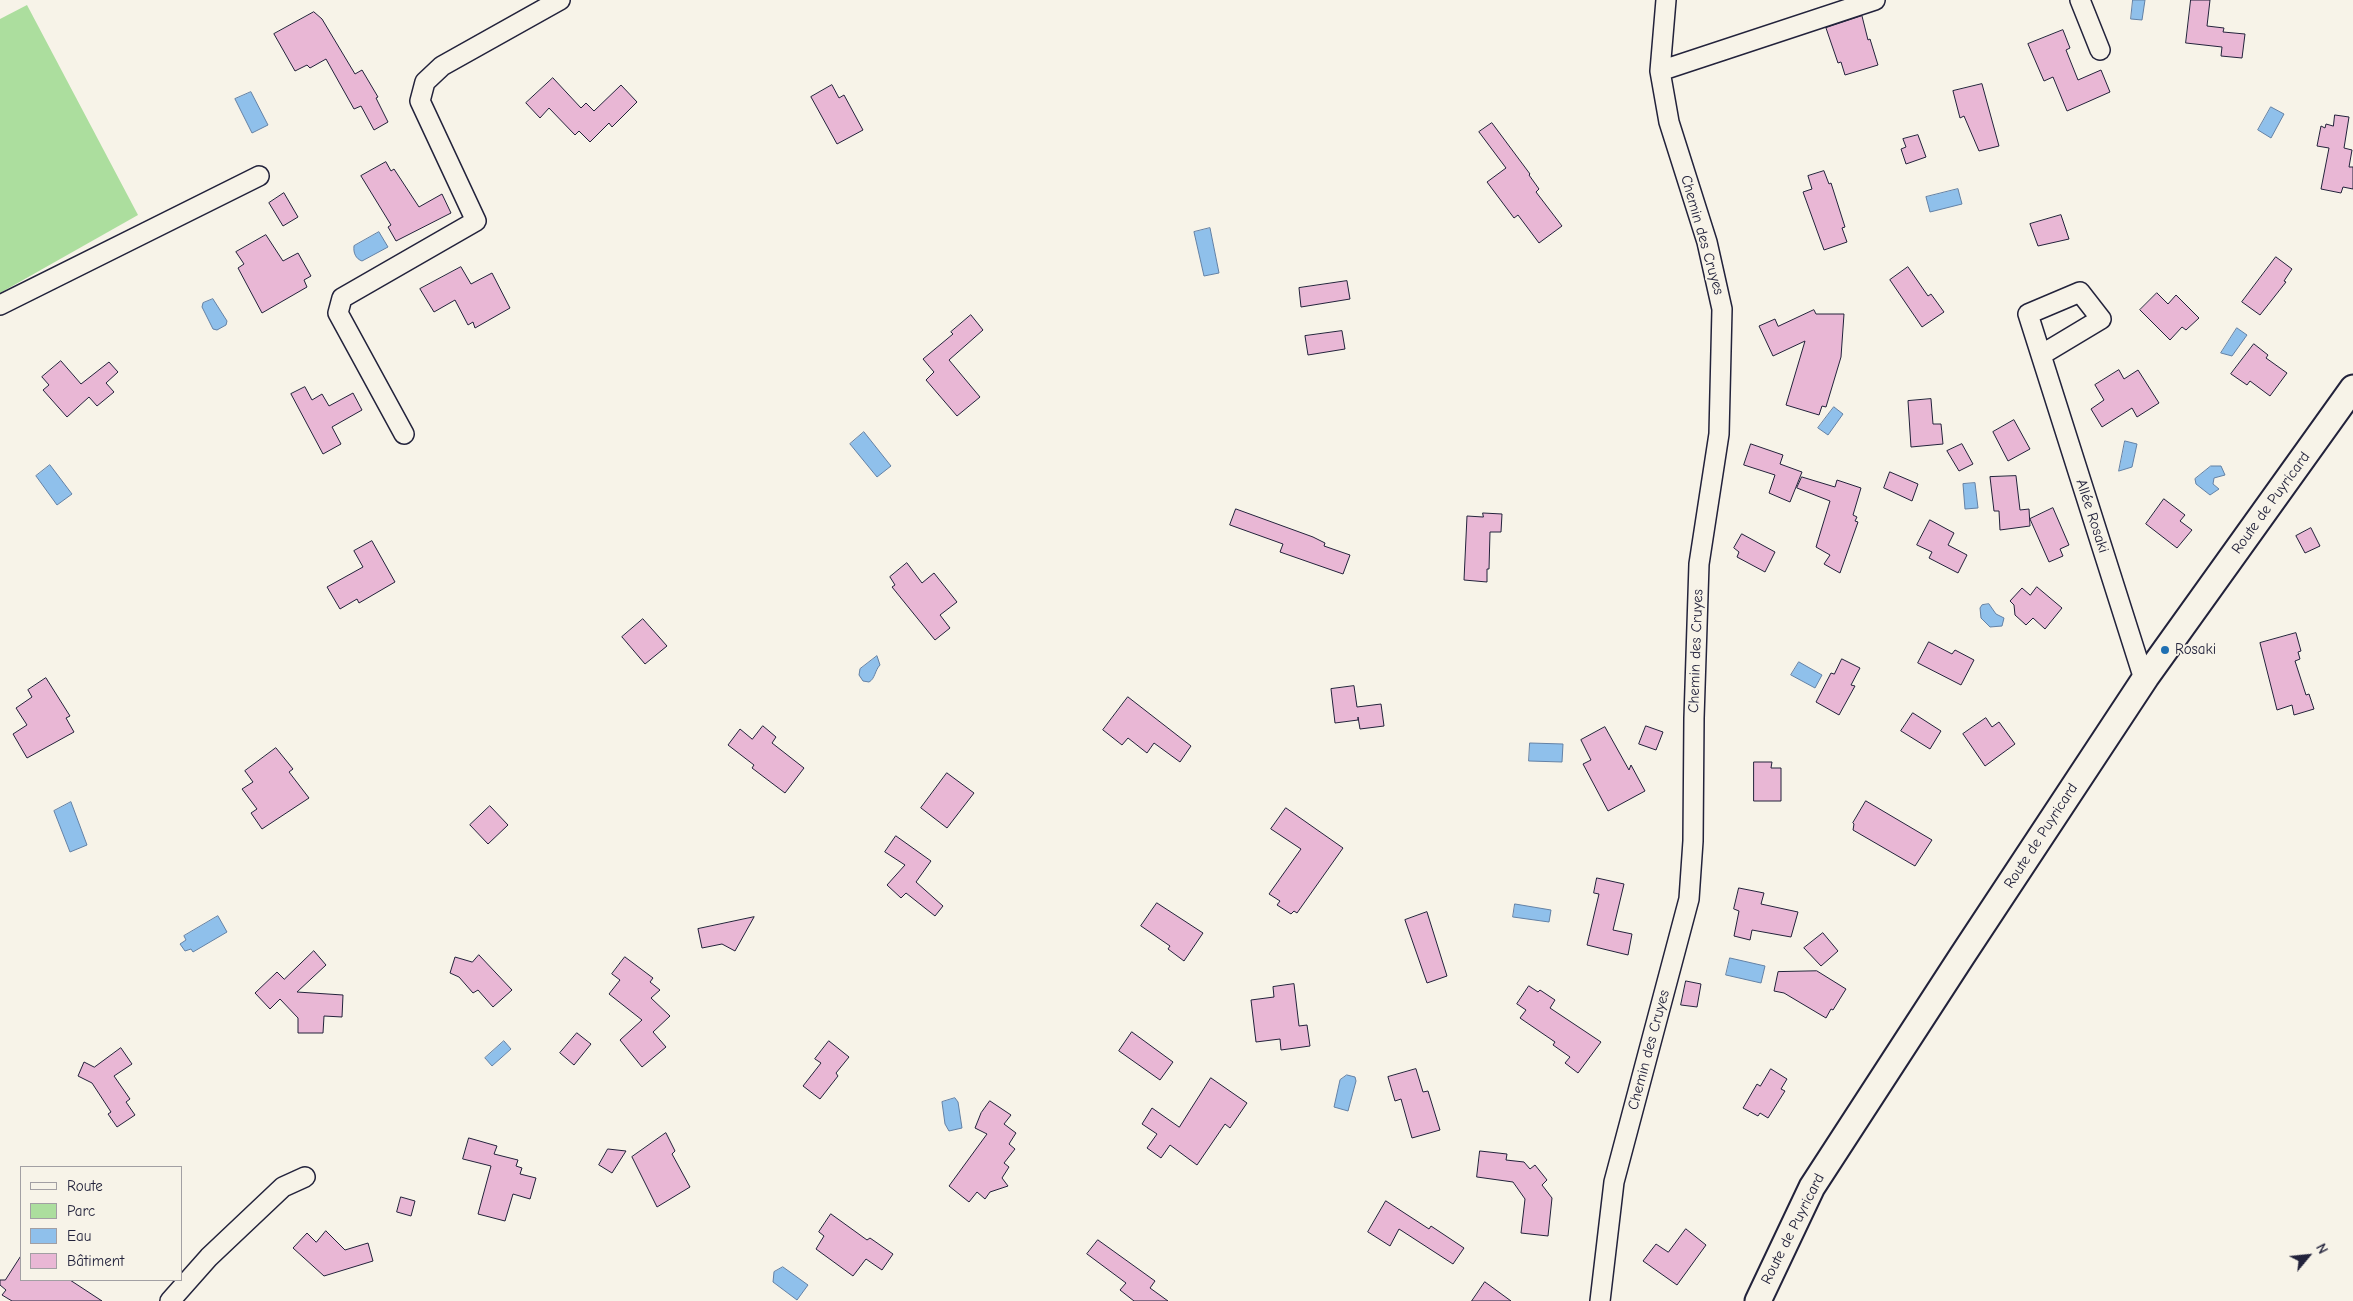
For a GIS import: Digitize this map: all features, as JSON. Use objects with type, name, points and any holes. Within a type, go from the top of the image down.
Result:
[{"type":"main road","name":"Route de Puyricard","points":[[1758,1301],[1812,1186],[2146,677],[2353,388]]},
{"type":"street","points":[[404,434],[338,313],[342,298],[476,222],[420,101],[426,82],[442,66],[560,0]]},
{"type":"street","name":"Chemin des Cruyes","points":[[1600,1301],[1614,1182],[1689,899],[1699,564],[1719,434],[1722,309],[1707,242],[1669,122],[1660,71],[1666,0]]},
{"type":"street","points":[[1660,71],[1875,0]]},
{"type":"street","points":[[2080,0],[2100,50]]},
{"type":"street","points":[[0,305],[259,176]]},
{"type":"street","name":"Allée Rosaki","points":[[2041,355],[2141,670],[2146,677]]},
{"type":"street","points":[[170,1301],[209,1257],[283,1187],[305,1177]]},
{"type":"green space","points":[[27,5],[138,215],[0,293],[0,19]]},
{"type":"water","points":[[2133,0],[2145,0],[2142,20],[2131,19]]},
{"type":"water","points":[[251,92],[268,125],[252,133],[235,99]]},
{"type":"water","points":[[2271,107],[2284,114],[2271,138],[2258,130]]},
{"type":"water","points":[[1958,189],[1962,204],[1930,212],[1926,197]]},
{"type":"water","points":[[1210,228],[1219,273],[1204,276],[1194,232]]},
{"type":"water","points":[[379,232],[388,247],[362,261],[358,259],[354,246]]},
{"type":"water","points":[[213,299],[227,321],[226,325],[217,330],[213,329],[202,307],[203,303]]},
{"type":"water","points":[[2237,328],[2247,335],[2232,356],[2221,353]]},
{"type":"water","points":[[1834,407],[1843,414],[1828,435],[1818,428]]},
{"type":"water","points":[[864,432],[891,466],[877,477],[850,444]]},
{"type":"water","points":[[2125,441],[2137,444],[2132,467],[2119,471]]},
{"type":"water","points":[[50,465],[72,494],[57,505],[36,476]]},
{"type":"water","points":[[2211,466],[2221,466],[2225,475],[2214,478],[2213,484],[2219,489],[2210,495],[2196,484],[2195,479]]},
{"type":"water","points":[[1975,483],[1978,508],[1965,509],[1963,484]]},
{"type":"water","points":[[1989,604],[1996,614],[2004,618],[2002,626],[1990,627],[1981,618],[1980,608],[1982,605]]},
{"type":"water","points":[[877,656],[880,665],[874,677],[869,682],[863,681],[859,675],[860,669]]},
{"type":"water","points":[[1799,662],[1822,675],[1815,688],[1791,675]]},
{"type":"water","points":[[1530,743],[1563,744],[1562,762],[1529,761]]},
{"type":"water","points":[[71,802],[87,845],[70,852],[54,811]]},
{"type":"water","points":[[1515,904],[1551,910],[1549,922],[1513,917]]},
{"type":"water","points":[[218,916],[227,932],[193,952],[191,949],[185,951],[180,944],[186,940],[184,936]]},
{"type":"water","points":[[1730,958],[1765,966],[1761,983],[1726,975]]},
{"type":"water","points":[[504,1041],[511,1049],[492,1066],[485,1058]]},
{"type":"water","points":[[1347,1075],[1355,1077],[1356,1081],[1348,1111],[1334,1107],[1340,1080]]},
{"type":"water","points":[[955,1098],[958,1102],[962,1128],[949,1131],[945,1124],[942,1102]]},
{"type":"water","points":[[783,1267],[808,1285],[797,1300],[773,1282],[774,1272]]},
{"type":"building","points":[[2191,0],[2210,0],[2207,26],[2224,28],[2223,32],[2245,34],[2242,58],[2221,56],[2222,47],[2186,43]]},
{"type":"building","points":[[314,12],[322,19],[355,74],[362,70],[378,97],[376,98],[388,122],[374,130],[361,106],[354,109],[326,59],[310,68],[307,65],[295,71],[274,34]]},
{"type":"building","points":[[1862,16],[1868,40],[1870,39],[1878,65],[1845,75],[1841,62],[1838,63],[1826,28]]},
{"type":"building","points":[[2063,30],[2070,48],[2066,50],[2078,80],[2101,70],[2110,92],[2067,111],[2053,77],[2044,81],[2028,44]]},
{"type":"building","points":[[553,78],[581,108],[586,103],[594,111],[621,85],[637,102],[612,127],[609,123],[590,142],[579,131],[575,135],[549,108],[540,118],[526,103]]},
{"type":"building","points":[[1982,84],[1999,146],[1979,151],[1964,116],[1960,118],[1953,91]]},
{"type":"building","points":[[832,85],[839,98],[844,95],[863,130],[837,144],[811,97]]},
{"type":"building","points":[[2335,115],[2349,117],[2344,148],[2352,150],[2349,167],[2353,167],[2353,189],[2343,187],[2341,193],[2321,189],[2329,148],[2317,146],[2321,126],[2325,128],[2326,124],[2333,126]]},
{"type":"building","points":[[1492,123],[1530,174],[1539,189],[1536,192],[1562,226],[1539,243],[1518,215],[1514,218],[1487,182],[1506,168],[1479,132]]},
{"type":"building","points":[[1918,135],[1926,157],[1906,164],[1901,149],[1906,147],[1903,139]]},
{"type":"building","points":[[386,162],[391,171],[394,169],[419,207],[442,194],[451,213],[396,241],[388,227],[391,225],[361,176]]},
{"type":"building","points":[[1824,171],[1829,184],[1831,183],[1845,227],[1842,228],[1847,242],[1824,250],[1803,192],[1812,189],[1808,176]]},
{"type":"building","points":[[284,193],[298,217],[283,226],[269,203]]},
{"type":"building","points":[[2061,215],[2069,239],[2038,246],[2030,224]]},
{"type":"building","points":[[266,235],[283,261],[298,253],[311,276],[304,280],[307,287],[262,313],[238,268],[244,264],[236,252]]},
{"type":"building","points":[[2276,257],[2292,269],[2284,281],[2286,282],[2260,315],[2242,302]]},
{"type":"building","points":[[461,267],[471,284],[492,273],[510,308],[475,328],[473,322],[468,325],[455,300],[434,312],[420,289]]},
{"type":"building","points":[[1908,267],[1928,296],[1931,294],[1944,312],[1922,327],[1890,280]]},
{"type":"building","points":[[1347,281],[1350,299],[1301,307],[1299,288]]},
{"type":"building","points":[[2157,293],[2168,304],[2176,295],[2199,318],[2186,330],[2182,327],[2170,340],[2140,310]]},
{"type":"building","points":[[1814,310],[1816,314],[1844,314],[1841,357],[1826,407],[1822,406],[1819,415],[1786,405],[1805,341],[1773,356],[1759,326],[1775,319],[1778,326]]},
{"type":"building","points":[[971,315],[983,330],[949,360],[980,397],[957,416],[926,380],[934,372],[923,359],[953,334],[951,332]]},
{"type":"building","points":[[1342,331],[1345,349],[1308,355],[1305,336]]},
{"type":"building","points":[[2254,344],[2268,355],[2266,358],[2287,373],[2270,396],[2250,381],[2247,385],[2231,374]]},
{"type":"building","points":[[61,361],[81,384],[109,362],[118,372],[106,383],[114,392],[97,406],[89,397],[67,417],[43,390],[49,385],[42,377]]},
{"type":"building","points":[[2119,370],[2124,379],[2138,370],[2159,403],[2137,417],[2132,408],[2102,427],[2091,409],[2104,400],[2095,385]]},
{"type":"building","points":[[305,387],[312,400],[322,394],[329,406],[353,393],[362,410],[332,427],[341,444],[323,454],[291,394]]},
{"type":"building","points":[[1931,399],[1933,424],[1941,424],[1943,444],[1911,447],[1908,401]]},
{"type":"building","points":[[2014,420],[2030,449],[2008,461],[1993,432]]},
{"type":"building","points":[[1751,444],[1783,455],[1780,464],[1802,472],[1790,502],[1769,493],[1775,475],[1744,465]]},
{"type":"building","points":[[1962,444],[1973,464],[1959,471],[1947,451]]},
{"type":"building","points":[[1890,472],[1918,484],[1912,501],[1884,488]]},
{"type":"building","points":[[2016,476],[2020,510],[2029,509],[2030,526],[2000,530],[1999,511],[1994,511],[1990,477]]},
{"type":"building","points":[[1802,477],[1835,487],[1837,480],[1861,488],[1853,515],[1857,517],[1855,521],[1858,522],[1840,573],[1824,564],[1830,555],[1816,547],[1830,501],[1797,488]]},
{"type":"building","points":[[2164,499],[2185,515],[2180,521],[2192,530],[2177,548],[2146,524]]},
{"type":"building","points":[[2053,508],[2069,545],[2060,549],[2063,556],[2049,562],[2030,519]]},
{"type":"building","points":[[1236,509],[1313,537],[1325,543],[1324,546],[1350,555],[1343,574],[1280,552],[1283,544],[1230,525]]},
{"type":"building","points":[[1483,513],[1502,514],[1501,532],[1490,532],[1487,582],[1464,580],[1467,516],[1483,517]]},
{"type":"building","points":[[1930,520],[1954,533],[1948,545],[1967,555],[1958,573],[1929,558],[1932,552],[1917,545]]},
{"type":"building","points":[[2311,528],[2320,546],[2305,553],[2296,536]]},
{"type":"building","points":[[1742,534],[1775,552],[1765,572],[1737,557],[1739,552],[1734,548]]},
{"type":"building","points":[[372,541],[395,582],[359,603],[357,599],[340,609],[327,587],[363,567],[354,551]]},
{"type":"building","points":[[907,563],[922,583],[934,573],[957,602],[940,615],[950,628],[935,640],[892,587],[895,585],[890,577]]},
{"type":"building","points":[[2037,587],[2062,608],[2045,629],[2033,618],[2026,625],[2015,615],[2014,605],[2010,601],[2022,588],[2030,595]]},
{"type":"building","points":[[643,619],[667,646],[645,664],[622,637]]},
{"type":"building","points":[[2296,633],[2301,651],[2298,652],[2300,659],[2295,661],[2306,695],[2309,694],[2314,709],[2294,715],[2292,705],[2277,710],[2260,643]]},
{"type":"building","points":[[1929,642],[1952,654],[1955,650],[1974,660],[1961,685],[1918,663]]},
{"type":"building","points":[[1842,659],[1860,668],[1851,685],[1855,686],[1839,715],[1816,702],[1831,673],[1834,674]]},
{"type":"building","points":[[46,678],[70,716],[66,718],[74,732],[27,758],[13,734],[27,725],[16,708],[32,697],[28,690]]},
{"type":"building","points":[[1354,686],[1357,707],[1381,704],[1384,726],[1360,729],[1358,717],[1358,720],[1335,723],[1331,689]]},
{"type":"building","points":[[1128,697],[1191,746],[1180,762],[1154,743],[1147,753],[1128,738],[1122,745],[1103,730]]},
{"type":"building","points":[[1913,713],[1941,731],[1930,749],[1901,731]]},
{"type":"building","points":[[1986,718],[1992,727],[1999,722],[2015,744],[1985,766],[1963,734]]},
{"type":"building","points":[[763,726],[776,737],[772,743],[804,768],[785,793],[752,768],[754,765],[728,745],[740,729],[752,739]]},
{"type":"building","points":[[1646,726],[1663,732],[1656,750],[1639,744]]},
{"type":"building","points":[[1605,727],[1629,770],[1631,765],[1645,791],[1608,811],[1583,764],[1591,760],[1581,740]]},
{"type":"building","points":[[276,748],[293,769],[289,772],[309,798],[262,829],[251,813],[257,809],[242,789],[253,782],[245,771]]},
{"type":"building","points":[[1754,762],[1772,762],[1771,768],[1781,768],[1781,801],[1754,801]]},
{"type":"building","points":[[947,773],[974,793],[947,828],[921,808]]},
{"type":"building","points":[[1866,801],[1932,840],[1915,866],[1853,830],[1853,823]]},
{"type":"building","points":[[490,806],[508,825],[488,844],[470,825]]},
{"type":"building","points":[[1286,808],[1343,848],[1297,913],[1294,911],[1291,914],[1277,905],[1280,901],[1269,894],[1301,849],[1271,829]]},
{"type":"building","points":[[896,836],[931,861],[916,882],[943,906],[935,916],[906,893],[901,898],[887,885],[905,865],[885,852]]},
{"type":"building","points":[[1597,878],[1624,884],[1613,930],[1632,934],[1628,955],[1587,945],[1599,894],[1594,893]]},
{"type":"building","points":[[1739,888],[1764,893],[1761,904],[1798,912],[1791,937],[1752,930],[1750,940],[1734,936],[1739,911],[1734,909]]},
{"type":"building","points":[[1157,903],[1203,933],[1184,961],[1168,949],[1170,946],[1141,926]]},
{"type":"building","points":[[1427,912],[1447,976],[1427,983],[1405,920]]},
{"type":"building","points":[[754,917],[735,951],[722,944],[702,948],[698,929]]},
{"type":"building","points":[[1823,933],[1838,951],[1821,966],[1804,948]]},
{"type":"building","points":[[314,951],[326,965],[297,992],[343,995],[342,1017],[324,1016],[323,1033],[298,1033],[298,1018],[280,999],[270,1009],[255,993],[277,972],[284,979]]},
{"type":"building","points":[[479,955],[512,990],[493,1007],[478,990],[473,993],[459,977],[450,973],[455,957],[472,962]]},
{"type":"building","points":[[625,957],[653,978],[650,982],[660,990],[651,998],[670,1016],[653,1032],[666,1047],[642,1067],[620,1040],[642,1020],[609,994],[620,980],[612,974]]},
{"type":"building","points":[[1817,971],[1846,989],[1826,1018],[1784,993],[1774,991],[1778,972]]},
{"type":"building","points":[[1686,981],[1701,984],[1697,1007],[1681,1005]]},
{"type":"building","points":[[1294,984],[1299,1026],[1307,1025],[1310,1046],[1281,1050],[1280,1039],[1256,1042],[1251,1000],[1274,997],[1273,987]]},
{"type":"building","points":[[1529,986],[1538,992],[1540,990],[1555,1000],[1550,1008],[1601,1042],[1578,1073],[1565,1063],[1570,1057],[1553,1045],[1555,1042],[1520,1018],[1526,1010],[1517,1004]]},
{"type":"building","points":[[1132,1032],[1173,1062],[1160,1080],[1119,1051]]},
{"type":"building","points":[[577,1033],[591,1044],[574,1065],[560,1053]]},
{"type":"building","points":[[829,1041],[849,1057],[836,1073],[838,1076],[820,1099],[803,1086],[821,1063],[815,1059]]},
{"type":"building","points":[[121,1048],[132,1064],[114,1076],[130,1099],[126,1102],[135,1115],[117,1127],[108,1114],[111,1112],[92,1083],[78,1076],[84,1062],[94,1067]]},
{"type":"building","points":[[1416,1069],[1423,1092],[1428,1091],[1440,1130],[1412,1138],[1401,1099],[1395,1101],[1388,1077]]},
{"type":"building","points":[[1771,1069],[1787,1079],[1781,1089],[1785,1091],[1768,1118],[1760,1113],[1758,1116],[1743,1108],[1757,1084],[1760,1086]]},
{"type":"building","points":[[1211,1078],[1247,1103],[1230,1128],[1225,1124],[1197,1165],[1170,1145],[1161,1158],[1147,1148],[1157,1134],[1142,1124],[1152,1108],[1179,1127]]},
{"type":"building","points":[[990,1101],[1011,1115],[1004,1124],[1016,1133],[1009,1144],[1015,1149],[1004,1163],[1009,1167],[1002,1178],[1008,1186],[990,1192],[985,1199],[977,1192],[969,1202],[949,1186],[987,1134],[975,1128],[981,1113]]},
{"type":"building","points":[[666,1133],[675,1151],[672,1154],[690,1187],[657,1207],[632,1157]]},
{"type":"building","points":[[469,1138],[497,1146],[494,1154],[518,1160],[516,1166],[522,1168],[520,1174],[536,1178],[530,1199],[513,1194],[505,1221],[478,1214],[491,1166],[463,1159]]},
{"type":"building","points":[[608,1149],[626,1151],[612,1173],[599,1165]]},
{"type":"building","points":[[1480,1151],[1507,1154],[1506,1160],[1524,1162],[1530,1169],[1535,1165],[1547,1180],[1542,1185],[1552,1198],[1548,1236],[1521,1233],[1525,1199],[1513,1182],[1477,1177]]},
{"type":"building","points":[[401,1197],[415,1201],[411,1216],[397,1212]]},
{"type":"building","points":[[1386,1201],[1429,1229],[1431,1226],[1464,1248],[1453,1264],[1399,1229],[1390,1246],[1368,1232]]},
{"type":"building","points":[[831,1214],[867,1240],[870,1238],[893,1254],[882,1270],[866,1259],[853,1276],[816,1249],[824,1236],[819,1232]]},
{"type":"building","points":[[1686,1229],[1706,1245],[1677,1285],[1643,1261],[1656,1244],[1668,1252]]},
{"type":"building","points":[[326,1231],[345,1250],[368,1243],[373,1261],[324,1276],[293,1248],[307,1233],[316,1242]]},
{"type":"building","points":[[1098,1240],[1155,1281],[1150,1288],[1168,1301],[1134,1301],[1120,1290],[1126,1283],[1087,1254]]},
{"type":"building","points":[[20,1258],[20,1281],[72,1281],[102,1301],[12,1301],[2,1295],[6,1290],[0,1285],[0,1280],[5,1280]]},
{"type":"building","points":[[1485,1282],[1511,1301],[1472,1301]]},
{"type":"place","name":"Rosaki","points":[[2165,650]]}]
